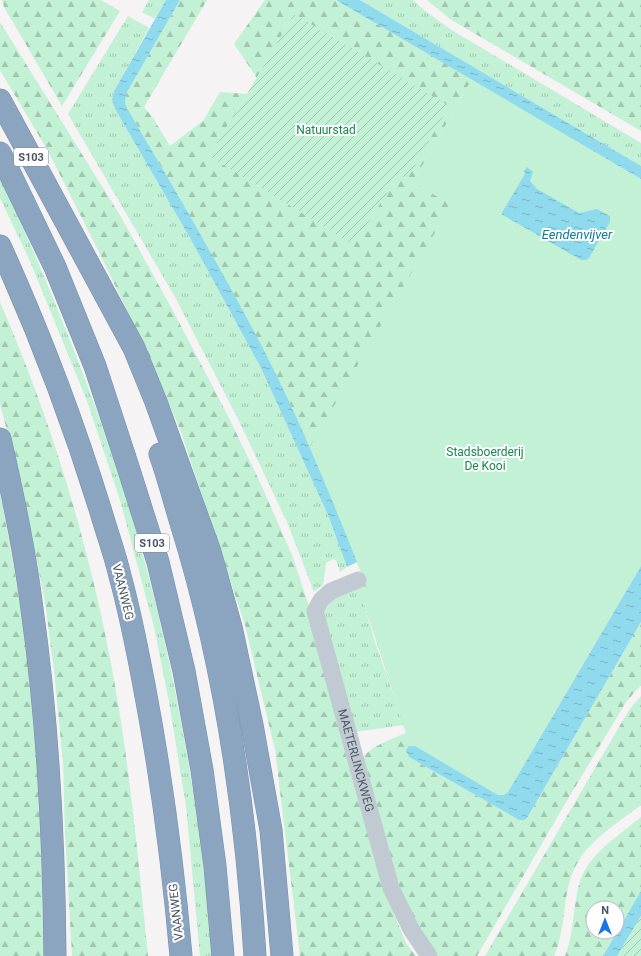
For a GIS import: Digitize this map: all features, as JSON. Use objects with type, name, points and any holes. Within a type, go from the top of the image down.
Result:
[{"type":"highway","name":"S103","points":[[0,100],[134,348],[156,402],[210,552],[231,627],[252,725],[271,830],[282,956]]},
{"type":"highway","name":"S103","points":[[0,153],[55,267],[95,366],[158,562],[184,671],[202,770],[215,866],[223,956]]},
{"type":"highway","name":"S103","points":[[61,214],[122,354],[161,456],[204,604],[227,709],[236,767],[251,887],[255,956]]},
{"type":"highway","name":"VAANWEG","points":[[0,246],[30,311],[71,421],[89,473],[120,575],[138,656],[156,751],[169,847],[181,956]]},
{"type":"highway","points":[[0,439],[14,501],[37,647],[48,771],[54,899],[54,956]]},
{"type":"street","name":"MAETERLINCKWEG","points":[[358,580],[331,592],[321,600],[315,611],[391,888],[411,929],[429,956]]},
{"type":"green space","points":[[2,0],[101,0],[120,11],[62,106],[4,7]]},
{"type":"green space","points":[[149,0],[166,0],[155,19],[142,12]]},
{"type":"green space","points":[[180,0],[207,0],[144,107],[153,118],[170,146],[203,121],[220,92],[247,94],[209,156],[399,174],[407,179],[294,14],[257,78],[234,44],[265,0],[336,0],[472,79],[413,182],[452,204],[319,433],[345,523],[270,362],[206,244],[127,108],[125,102],[126,94]]},
{"type":"green space","points":[[360,0],[413,0],[450,29],[641,143],[641,166]]},
{"type":"green space","points":[[427,0],[641,0],[641,131],[450,19]]},
{"type":"green space","name":"Natuurstad","points":[[294,14],[449,106],[407,179],[399,174],[354,245],[209,156]]},
{"type":"green space","points":[[128,16],[149,28],[114,91],[112,100],[115,109],[190,238],[260,366],[328,515],[347,567],[340,572],[336,560],[333,559],[326,563],[323,585],[314,592],[287,522],[237,417],[175,297],[68,114]]},
{"type":"green space","points":[[0,22],[121,217],[172,309],[226,412],[259,480],[292,555],[317,630],[392,909],[406,943],[416,956],[300,956],[275,750],[245,625],[181,432],[148,354],[48,151],[0,70]]},
{"type":"green space","name":"Stadsboerderij De Kooi","points":[[472,79],[641,179],[641,566],[505,795],[498,795],[415,747],[409,746],[404,725],[363,600],[368,590],[310,447],[451,205],[413,182]]},
{"type":"green space","points":[[0,176],[36,257],[86,381],[142,550],[164,637],[190,769],[205,870],[213,956],[200,956],[186,806],[169,702],[154,627],[120,500],[87,401],[29,259],[0,198]]},
{"type":"green space","points":[[0,302],[38,396],[70,493],[96,592],[107,641],[126,757],[148,956],[72,956],[65,834],[63,762],[54,671],[45,602],[13,454],[0,404]]},
{"type":"green space","points":[[0,494],[19,598],[37,739],[49,956],[0,956]]},
{"type":"green space","points":[[641,566],[407,753],[409,757],[519,820],[527,818],[641,622],[641,685],[626,702],[477,956],[434,956],[404,903],[363,764],[364,757],[371,750],[406,733],[363,600],[368,590]]},
{"type":"green space","points":[[386,576],[363,600],[375,642],[404,725],[354,732],[323,613],[336,595]]},
{"type":"green space","points":[[641,696],[641,805],[598,838],[584,853],[576,866],[572,873],[569,885],[561,933],[554,956],[485,956],[629,710]]},
{"type":"green space","points":[[641,817],[641,891],[625,918],[625,900],[585,900],[585,940],[612,940],[603,956],[565,956],[568,948],[577,893],[581,880],[586,868],[593,858],[611,841]]},
{"type":"green space","points":[[641,916],[641,956],[617,956]]},
{"type":"water","points":[[166,0],[180,0],[126,94],[125,102],[127,108],[236,298],[270,362],[294,412],[337,511],[357,562],[347,567],[328,515],[260,366],[190,238],[115,109],[112,100],[114,91]]},
{"type":"water","points":[[336,0],[360,0],[641,166],[641,179]]},
{"type":"water","name":"Eendenvijver","points":[[527,167],[533,172],[530,181],[537,189],[579,213],[597,209],[610,216],[610,222],[589,258],[586,260],[581,260],[501,214],[525,174],[524,171]]},
{"type":"water","points":[[641,566],[641,622],[527,818],[524,820],[519,820],[409,757],[406,750],[409,746],[415,746],[498,795],[504,795],[508,792]]},
{"type":"water","points":[[641,891],[641,916],[617,956],[603,956],[612,940],[625,940],[625,918]]}]
